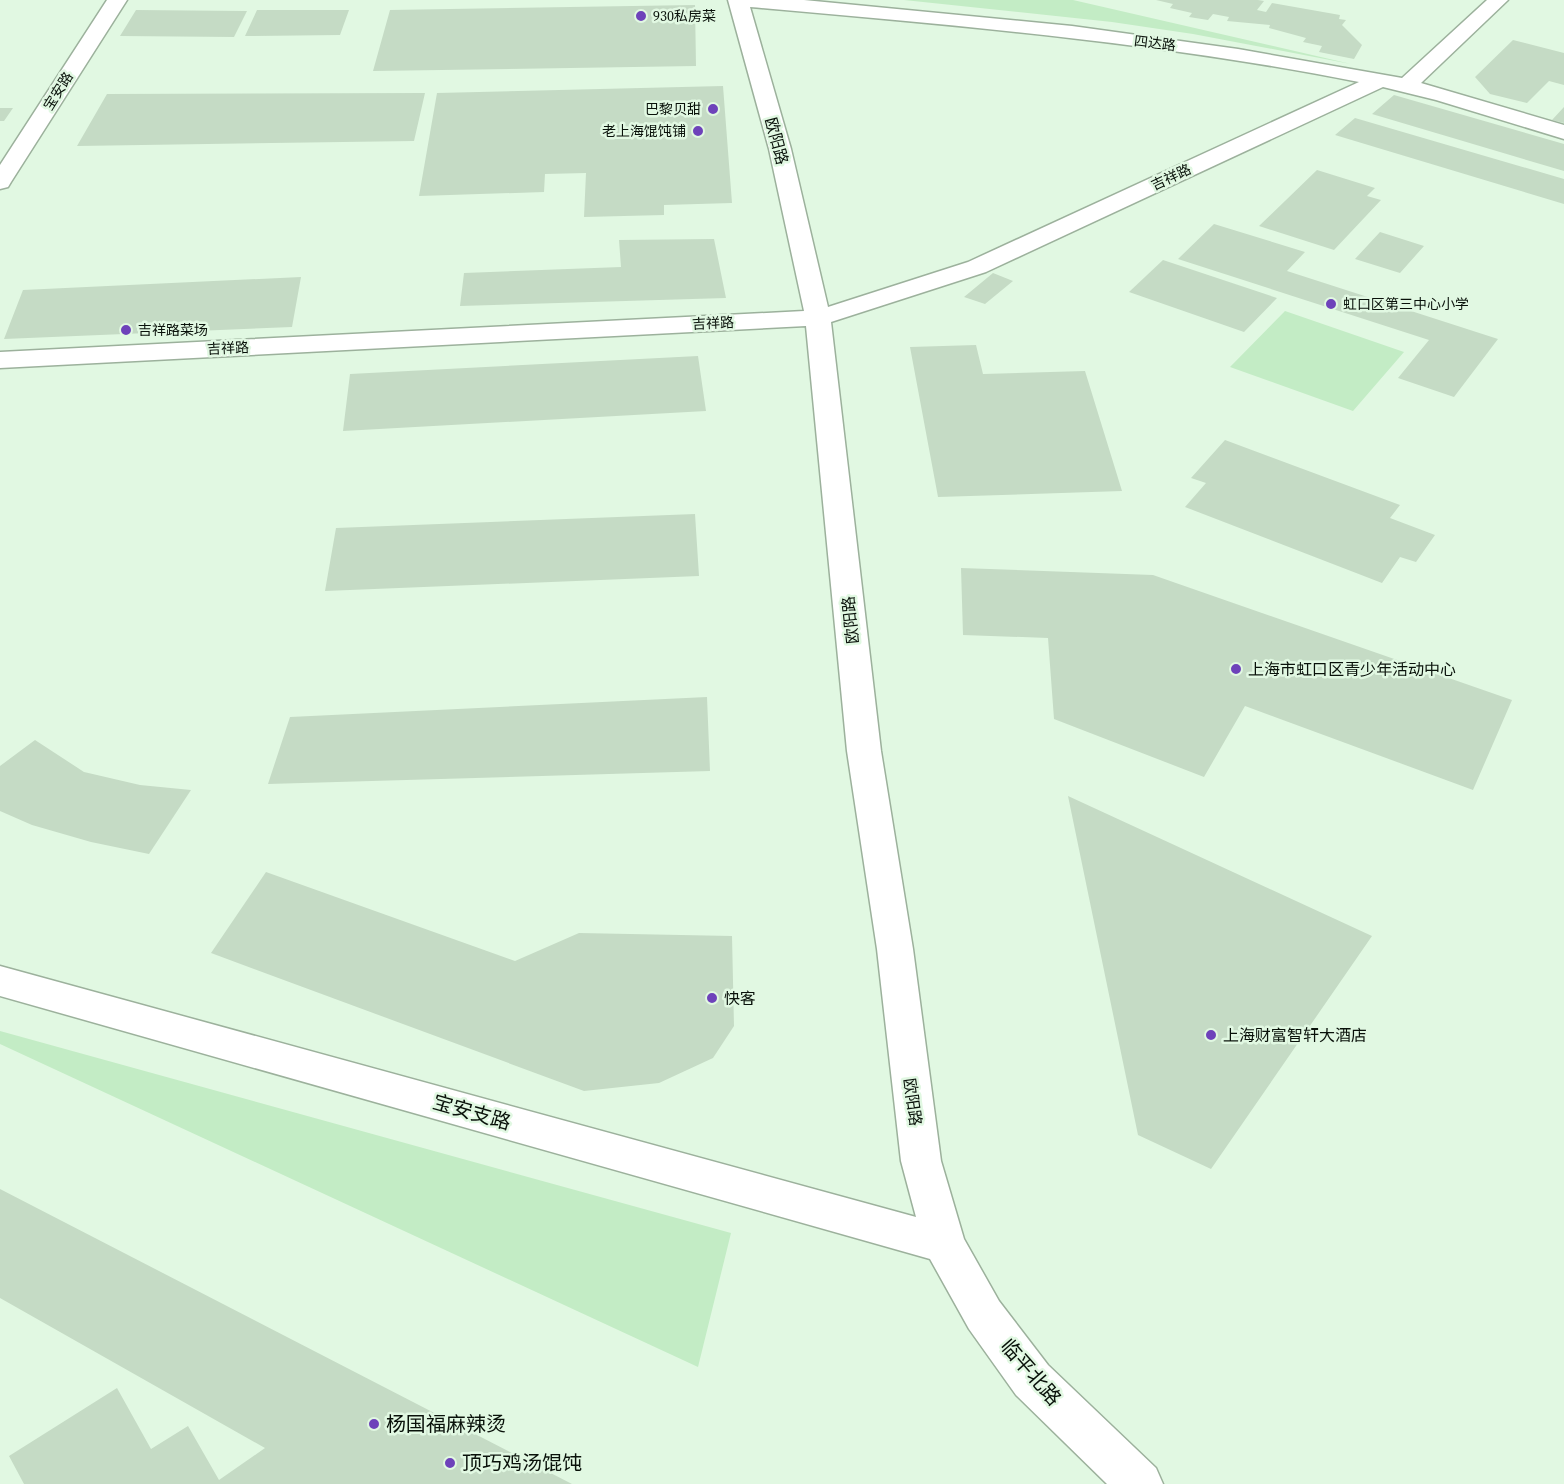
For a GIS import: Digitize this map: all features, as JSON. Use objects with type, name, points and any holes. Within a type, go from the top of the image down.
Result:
[{"type":"street","name":"宝安路","points":[[0,183],[117,0]]},
{"type":"street","name":"四达路","points":[[738,0],[979,22],[1171,44],[1406,86],[1564,132]]},
{"type":"street","name":"欧阳路","points":[[738,0],[780,149],[818,318],[864,751],[895,950],[921,1161],[944,1244]]},
{"type":"street","points":[[1406,86],[1498,0]]},
{"type":"street","name":"吉祥路","points":[[0,360],[818,318],[977,267],[1379,81]]},
{"type":"street","name":"宝安支路","points":[[0,981],[944,1244]]},
{"type":"street","name":"临平北路","points":[[944,1244],[984,1315],[1032,1380],[1140,1484]]},
{"type":"green space","points":[[904,0],[1073,0],[1351,64],[1193,34],[1112,22]]},
{"type":"green space","points":[[1285,311],[1404,352],[1353,411],[1230,367]]},
{"type":"green space","points":[[0,1031],[731,1233],[698,1367],[0,1044]]},
{"type":"building","points":[[1156,0],[1258,0],[1264,1],[1257,10],[1266,12],[1272,3],[1340,15],[1339,19],[1346,20],[1342,25],[1362,45],[1354,59],[1319,52],[1322,46],[1303,42],[1306,38],[1269,28],[1270,25],[1227,21],[1229,17],[1213,14],[1208,20],[1189,17],[1192,13],[1170,8],[1173,4]]},
{"type":"building","points":[[695,5],[696,66],[373,71],[390,10]]},
{"type":"building","points":[[136,10],[247,11],[234,37],[120,36]]},
{"type":"building","points":[[257,10],[349,10],[340,35],[245,36]]},
{"type":"building","points":[[1513,40],[1564,53],[1564,85],[1549,81],[1527,103],[1490,94],[1475,77]]},
{"type":"building","points":[[723,86],[732,203],[664,205],[664,215],[584,217],[586,173],[545,174],[544,192],[419,196],[437,93]]},
{"type":"building","points":[[425,93],[414,141],[77,146],[107,94]]},
{"type":"building","points":[[1394,95],[1564,144],[1564,171],[1372,114]]},
{"type":"building","points":[[1564,107],[1564,123],[1552,120]]},
{"type":"building","points":[[0,108],[13,108],[4,121],[0,121]]},
{"type":"building","points":[[1355,118],[1564,179],[1564,204],[1335,135]]},
{"type":"building","points":[[1317,170],[1375,188],[1367,196],[1381,200],[1334,250],[1259,226]]},
{"type":"building","points":[[1214,224],[1305,252],[1287,271],[1498,339],[1454,397],[1398,378],[1429,340],[1178,259]]},
{"type":"building","points":[[1380,232],[1424,246],[1400,273],[1355,259]]},
{"type":"building","points":[[714,239],[726,298],[460,306],[464,273],[621,267],[619,240]]},
{"type":"building","points":[[1163,260],[1277,298],[1244,332],[1129,292]]},
{"type":"building","points":[[993,273],[1013,281],[985,304],[964,297]]},
{"type":"building","points":[[301,277],[292,327],[4,339],[23,290]]},
{"type":"building","points":[[976,345],[983,374],[1085,371],[1122,491],[938,497],[910,347]]},
{"type":"building","points":[[698,356],[706,411],[343,431],[350,374]]},
{"type":"building","points":[[1225,440],[1400,505],[1390,518],[1435,535],[1416,562],[1400,557],[1382,583],[1185,507],[1206,483],[1191,478]]},
{"type":"building","points":[[695,514],[699,576],[325,591],[336,528]]},
{"type":"building","name":"上海市虹口区青少年活动中心","points":[[961,568],[1153,575],[1512,700],[1473,790],[1245,706],[1204,777],[1054,719],[1048,638],[963,635]]},
{"type":"building","points":[[707,697],[710,771],[268,784],[290,717]]},
{"type":"building","points":[[35,740],[84,772],[140,785],[191,790],[149,854],[91,842],[32,825],[0,811],[0,766]]},
{"type":"building","name":"上海财富智轩大酒店","points":[[1068,796],[1372,936],[1211,1169],[1138,1135]]},
{"type":"building","points":[[266,872],[515,961],[579,933],[732,936],[734,1026],[713,1058],[659,1083],[584,1091],[211,953]]},
{"type":"building","points":[[0,1189],[572,1484],[24,1484],[9,1456],[117,1388],[151,1449],[188,1426],[219,1480],[265,1448],[0,1298]]},
{"type":"place","name":"930私房菜","points":[[641,16]]},
{"type":"place","name":"巴黎贝甜","points":[[713,109]]},
{"type":"place","name":"老上海馄饨铺","points":[[698,131]]},
{"type":"place","name":"虹口区第三中心小学","points":[[1331,304]]},
{"type":"place","name":"吉祥路菜场","points":[[126,330]]},
{"type":"place","name":"上海市虹口区青少年活动中心","points":[[1236,669]]},
{"type":"place","name":"快客","points":[[712,998]]},
{"type":"place","name":"上海财富智轩大酒店","points":[[1211,1035]]},
{"type":"place","name":"杨国福麻辣烫","points":[[374,1424]]},
{"type":"place","name":"顶巧鸡汤馄饨","points":[[450,1463]]}]
